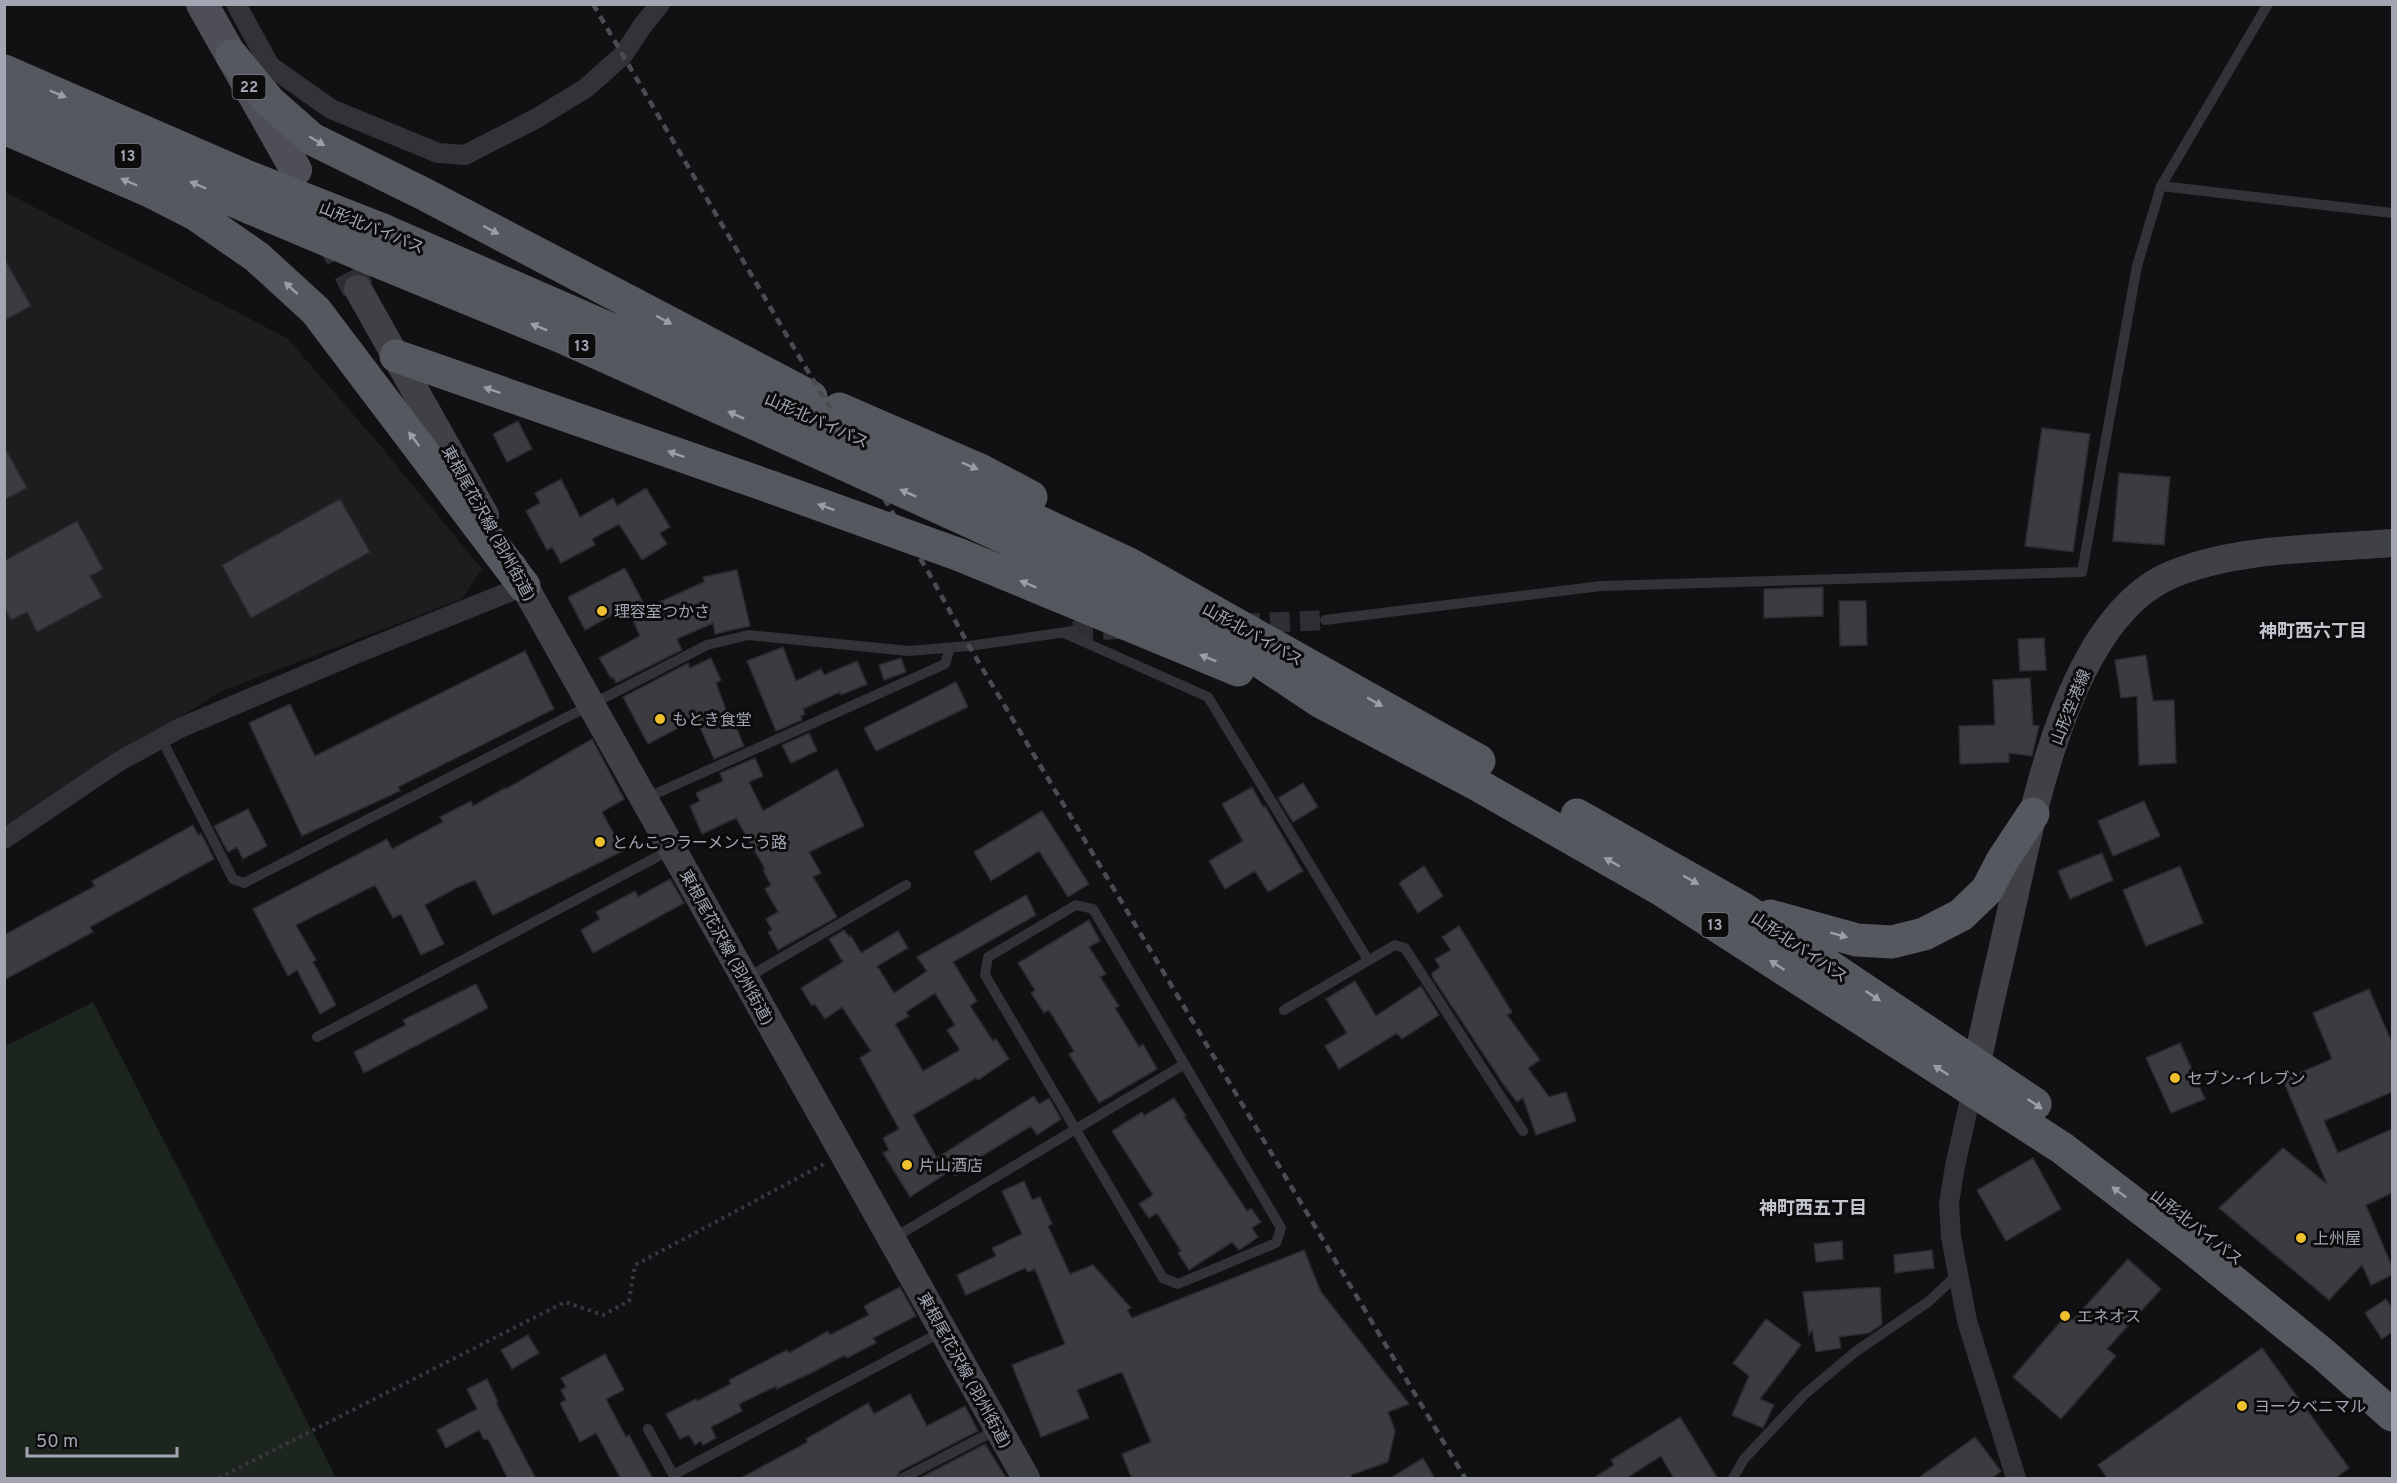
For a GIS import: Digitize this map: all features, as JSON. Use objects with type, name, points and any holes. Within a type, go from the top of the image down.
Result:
[{"type":"highway","points":[[232,56],[269,101],[312,139],[422,193],[810,403],[982,471],[1190,578],[1327,691]]},
{"type":"highway","name":"山形北バイパス","points":[[4,71],[243,175],[562,337],[789,439],[985,512]]},
{"type":"highway","name":"山形北バイパス","points":[[4,103],[251,207],[377,245],[810,403],[985,512],[1237,646],[1742,908],[1975,1077],[2323,1354],[2392,1415]]},
{"type":"highway","points":[[4,128],[150,191],[195,214],[257,257],[316,311],[524,586]]},
{"type":"highway","points":[[396,356],[960,555],[1151,636],[1327,691]]},
{"type":"highway","name":"山形北バイパス","points":[[1327,691],[1478,785],[1660,889],[1975,1077],[2081,1135],[2192,1221],[2335,1338],[2392,1390]]},
{"type":"highway","points":[[1742,908],[1857,940],[1892,942],[1923,933],[1961,915],[1987,890],[2002,861],[2033,814]]},
{"type":"main road","name":"22","points":[[202,4],[296,170]]},
{"type":"main road","name":"東根尾花沢線 (羽州街道)","points":[[358,289],[1026,1479]]},
{"type":"main road","name":"山形空港線","points":[[1975,1077],[2033,814],[2051,753],[2074,688],[2104,632],[2118,614],[2140,594],[2171,574],[2207,563],[2258,554],[2392,543]]},
{"type":"street","points":[[236,4],[270,66],[331,109],[438,153],[465,155],[537,118],[586,88],[622,55],[660,4]]},
{"type":"street","points":[[4,839],[118,762],[180,728],[524,586]]},
{"type":"street","points":[[1975,1077],[1949,1204],[1957,1275],[1967,1321],[2016,1479]]},
{"type":"lane","points":[[1325,620],[1601,586],[2082,572],[2137,266],[2161,186],[2268,4]]},
{"type":"lane","points":[[2161,186],[2392,213]]},
{"type":"lane","points":[[161,738],[233,879],[244,883],[707,645],[748,634],[909,651],[950,648],[1069,632],[1208,697],[1368,960]]},
{"type":"lane","points":[[644,799],[945,664],[950,648]]},
{"type":"lane","points":[[317,1037],[672,849]]},
{"type":"lane","points":[[745,979],[906,885]]},
{"type":"lane","points":[[1076,905],[1093,909],[1281,1228],[1276,1243],[1179,1284],[1163,1278],[1076,1129],[985,975],[988,957],[1076,905]]},
{"type":"lane","points":[[1284,1010],[1395,945],[1405,948],[1523,1131]]},
{"type":"lane","points":[[892,1239],[1184,1065]]},
{"type":"lane","points":[[1733,1479],[1744,1459],[1804,1395],[1855,1352],[1928,1302],[1957,1275]]},
{"type":"lane","points":[[648,1429],[674,1477],[943,1331]]},
{"type":"lane","points":[[903,1479],[998,1428]]},
{"type":"path","points":[[219,1479],[565,1302],[603,1315],[629,1301],[635,1265],[843,1154]]},
{"type":"shaded area","points":[[5,192],[287,338],[378,443],[482,569],[462,599],[222,691],[5,826]]},
{"type":"shaded area","points":[[93,1002],[336,1478],[5,1478],[5,1046]]},
{"type":"building","points":[[4,258],[31,306],[4,321]]},
{"type":"building","points":[[518,421],[532,449],[507,462],[493,434]]},
{"type":"building","points":[[2042,428],[2090,434],[2073,552],[2025,546]]},
{"type":"building","points":[[4,446],[27,488],[4,500]]},
{"type":"building","points":[[2119,473],[2170,477],[2164,545],[2113,541]]},
{"type":"building","points":[[561,479],[580,517],[613,498],[617,506],[646,488],[670,527],[660,533],[667,544],[642,560],[619,524],[592,539],[595,545],[561,563],[552,547],[547,550],[526,511],[540,503],[535,493]]},
{"type":"building","points":[[340,499],[370,552],[251,618],[222,565]]},
{"type":"building","points":[[77,521],[103,569],[90,576],[102,597],[37,632],[27,612],[11,620],[4,607],[4,561]]},
{"type":"building","points":[[625,568],[646,608],[704,582],[703,577],[737,570],[750,626],[715,634],[713,623],[677,639],[682,650],[616,683],[599,658],[640,636],[627,607],[585,630],[568,597]]},
{"type":"building","points":[[1823,587],[1823,616],[1764,618],[1764,589]]},
{"type":"building","points":[[1839,601],[1866,601],[1867,645],[1840,646]]},
{"type":"building","points":[[2044,638],[2046,670],[2020,671],[2018,639]]},
{"type":"building","points":[[783,647],[796,681],[821,669],[824,675],[857,661],[867,684],[841,695],[840,692],[803,709],[805,714],[801,716],[802,720],[776,731],[747,661]]},
{"type":"building","points":[[525,651],[554,709],[398,787],[400,791],[302,836],[249,723],[290,704],[315,756]]},
{"type":"building","points":[[2146,655],[2153,701],[2174,700],[2176,763],[2139,765],[2137,696],[2121,698],[2115,660]]},
{"type":"building","points":[[711,658],[721,680],[716,683],[730,721],[733,720],[744,746],[714,759],[695,719],[648,744],[623,697],[688,663],[690,668]]},
{"type":"building","points":[[901,658],[906,672],[884,680],[879,665]]},
{"type":"building","points":[[2030,678],[2033,725],[2039,726],[2032,756],[2009,753],[2009,762],[1960,764],[1959,726],[1995,725],[1993,680]]},
{"type":"building","points":[[956,682],[968,707],[876,751],[864,728]]},
{"type":"building","points":[[809,733],[817,751],[791,763],[782,745]]},
{"type":"building","points":[[592,739],[624,799],[602,812],[623,851],[493,915],[475,880],[456,888],[425,905],[444,944],[421,955],[401,914],[393,918],[375,885],[296,925],[316,960],[313,962],[336,1005],[320,1014],[297,970],[288,976],[253,909],[387,839],[392,849],[443,822],[440,817],[471,801],[473,806]]},
{"type":"building","points":[[755,758],[763,776],[749,782],[763,811],[837,769],[864,826],[809,852],[821,873],[813,877],[837,917],[778,950],[768,932],[772,930],[766,919],[778,912],[765,889],[771,885],[763,870],[765,869],[736,818],[702,834],[690,806],[700,801],[696,793],[723,781],[720,773]]},
{"type":"building","points":[[1303,783],[1318,807],[1293,822],[1278,798]]},
{"type":"building","points":[[1252,787],[1303,871],[1268,892],[1255,871],[1225,889],[1209,861],[1243,841],[1222,804]]},
{"type":"building","points":[[2144,801],[2160,836],[2113,856],[2098,821]]},
{"type":"building","points":[[248,809],[267,846],[243,859],[237,847],[228,852],[214,826]]},
{"type":"building","points":[[1042,811],[1089,884],[1068,897],[1039,851],[991,881],[974,852]]},
{"type":"building","points":[[193,825],[198,835],[201,833],[214,859],[90,927],[93,932],[4,980],[4,935],[95,886],[92,881]]},
{"type":"building","points":[[2102,853],[2113,880],[2070,899],[2058,871]]},
{"type":"building","points":[[1424,866],[1443,896],[1418,913],[1399,883]]},
{"type":"building","points":[[2180,866],[2203,923],[2146,946],[2123,890]]},
{"type":"building","points":[[670,879],[684,903],[593,953],[581,930],[600,919],[596,912],[635,891],[638,897]]},
{"type":"building","points":[[1026,895],[1036,915],[953,962],[977,1001],[970,1006],[993,1041],[996,1039],[1009,1059],[978,1080],[976,1078],[913,1115],[937,1158],[1034,1096],[1039,1104],[1049,1098],[1061,1119],[1037,1135],[1031,1126],[974,1161],[976,1163],[955,1176],[951,1170],[910,1197],[883,1153],[889,1150],[883,1138],[899,1129],[860,1058],[871,1051],[842,1007],[825,1019],[815,1004],[812,1006],[801,988],[843,962],[829,939],[844,930],[849,937],[851,936],[861,953],[898,931],[908,948],[877,966],[894,993],[927,971],[917,957]],"holes":[[[935,993],[955,1025],[947,1030],[960,1050],[923,1071],[895,1024],[909,1016],[906,1012]]]},
{"type":"building","points":[[1089,920],[1100,941],[1089,947],[1106,974],[1100,977],[1119,1006],[1115,1008],[1139,1047],[1143,1044],[1157,1069],[1099,1103],[1069,1054],[1074,1051],[1049,1010],[1044,1013],[1031,993],[1035,990],[1018,963]]},
{"type":"building","points":[[1459,926],[1512,1012],[1507,1015],[1540,1060],[1528,1068],[1549,1097],[1566,1092],[1576,1121],[1536,1135],[1523,1098],[1517,1102],[1504,1085],[1433,978],[1432,973],[1440,967],[1435,959],[1451,950],[1442,937]]},
{"type":"building","points":[[1355,981],[1376,1016],[1421,986],[1439,1015],[1402,1039],[1397,1033],[1339,1069],[1325,1046],[1347,1033],[1326,999]]},
{"type":"building","points":[[476,984],[488,1008],[364,1073],[354,1052],[406,1025],[403,1020]]},
{"type":"building","points":[[2369,989],[2392,1043],[2392,1092],[2324,1121],[2338,1153],[2392,1129],[2392,1193],[2366,1205],[2392,1267],[2392,1275],[2371,1285],[2362,1265],[2329,1300],[2219,1208],[2283,1148],[2327,1184],[2283,1080],[2332,1059],[2313,1013]]},
{"type":"building","name":"セブン-イレブン","points":[[2180,1043],[2205,1099],[2171,1113],[2146,1058]]},
{"type":"building","points":[[1174,1098],[1186,1116],[1184,1117],[1247,1211],[1251,1208],[1261,1222],[1252,1228],[1258,1237],[1239,1250],[1232,1242],[1189,1270],[1178,1253],[1181,1251],[1157,1213],[1149,1218],[1139,1204],[1153,1195],[1112,1131],[1142,1112],[1144,1116]]},
{"type":"building","points":[[2033,1158],[2061,1209],[2006,1241],[1977,1190]]},
{"type":"building","points":[[1024,1181],[1032,1200],[1040,1197],[1052,1224],[1048,1226],[1070,1274],[1093,1265],[1131,1308],[1127,1310],[1132,1318],[1304,1250],[1321,1292],[1409,1404],[1388,1412],[1395,1431],[1388,1462],[1351,1475],[1352,1479],[1132,1479],[1122,1454],[1151,1442],[1122,1372],[1077,1390],[1089,1418],[1041,1437],[1012,1365],[1065,1344],[1035,1269],[1028,1272],[1025,1268],[966,1295],[957,1275],[996,1256],[992,1248],[1022,1234],[1002,1191]]},
{"type":"building","points":[[1842,1241],[1843,1259],[1816,1262],[1814,1244]]},
{"type":"building","points":[[1932,1250],[1934,1268],[1895,1273],[1894,1255]]},
{"type":"building","points":[[2128,1259],[2161,1289],[2107,1349],[2116,1356],[2061,1419],[2013,1377],[2067,1314],[2073,1320]]},
{"type":"building","points":[[900,1287],[916,1316],[873,1338],[876,1343],[847,1358],[845,1355],[777,1389],[776,1386],[739,1404],[742,1411],[711,1427],[716,1438],[703,1445],[701,1441],[695,1445],[689,1435],[680,1439],[666,1414],[731,1384],[729,1380],[787,1350],[789,1353],[828,1331],[830,1335],[869,1315],[864,1306]]},
{"type":"building","points":[[1880,1287],[1882,1324],[1869,1333],[1839,1337],[1841,1348],[1816,1352],[1812,1330],[1809,1335],[1803,1292]]},
{"type":"building","points":[[2386,1299],[2392,1308],[2392,1332],[2382,1339],[2365,1313]]},
{"type":"building","points":[[1766,1319],[1801,1345],[1760,1399],[1774,1405],[1763,1428],[1732,1415],[1749,1376],[1733,1363]]},
{"type":"building","points":[[528,1335],[539,1353],[512,1369],[501,1350]]},
{"type":"building","name":"ヨークベニマル","points":[[2262,1348],[2349,1468],[2334,1479],[2108,1479],[2098,1465]]},
{"type":"building","points":[[605,1354],[624,1390],[606,1399],[626,1437],[629,1435],[653,1479],[621,1479],[596,1433],[580,1442],[560,1403],[566,1400],[561,1390],[566,1387],[561,1378]]},
{"type":"building","points":[[487,1379],[498,1402],[496,1403],[536,1479],[508,1479],[488,1439],[484,1440],[479,1430],[446,1448],[437,1430],[477,1409],[467,1389]]},
{"type":"building","points":[[910,1394],[927,1426],[965,1406],[978,1431],[900,1471],[896,1479],[739,1479],[808,1442],[806,1439],[868,1403],[874,1414]]},
{"type":"building","points":[[1680,1417],[1718,1479],[1674,1479],[1661,1456],[1625,1479],[1592,1479],[1614,1465],[1611,1460]]},
{"type":"building","points":[[1975,1437],[2001,1471],[1991,1479],[1917,1479]]},
{"type":"building","points":[[985,1444],[1007,1479],[918,1479]]},
{"type":"building","points":[[1423,1458],[1435,1479],[1389,1479]]},
{"type":"tunnel","points":[[327,229],[358,289]]},
{"type":"tunnel","points":[[1240,624],[1325,620]]},
{"type":"tunnel","points":[[1073,631],[1124,629]]},
{"type":"railway","points":[[593,4],[930,575],[969,646],[1465,1478]]},
{"type":"place","name":"理容室つかさ","points":[[602,611]]},
{"type":"place","name":"もとき食堂","points":[[660,719]]},
{"type":"place","name":"とんこつラーメンこう路","points":[[600,842]]},
{"type":"place","name":"セブン-イレブン","points":[[2175,1078]]},
{"type":"place","name":"片山酒店","points":[[907,1165]]},
{"type":"place","name":"上州屋","points":[[2301,1238]]},
{"type":"place","name":"エネオス","points":[[2065,1316]]},
{"type":"place","name":"ヨークベニマル","points":[[2242,1406]]},
{"type":"district","name":"神町西六丁目","points":[[2313,631]]},
{"type":"district","name":"神町西五丁目","points":[[1813,1208]]}]
